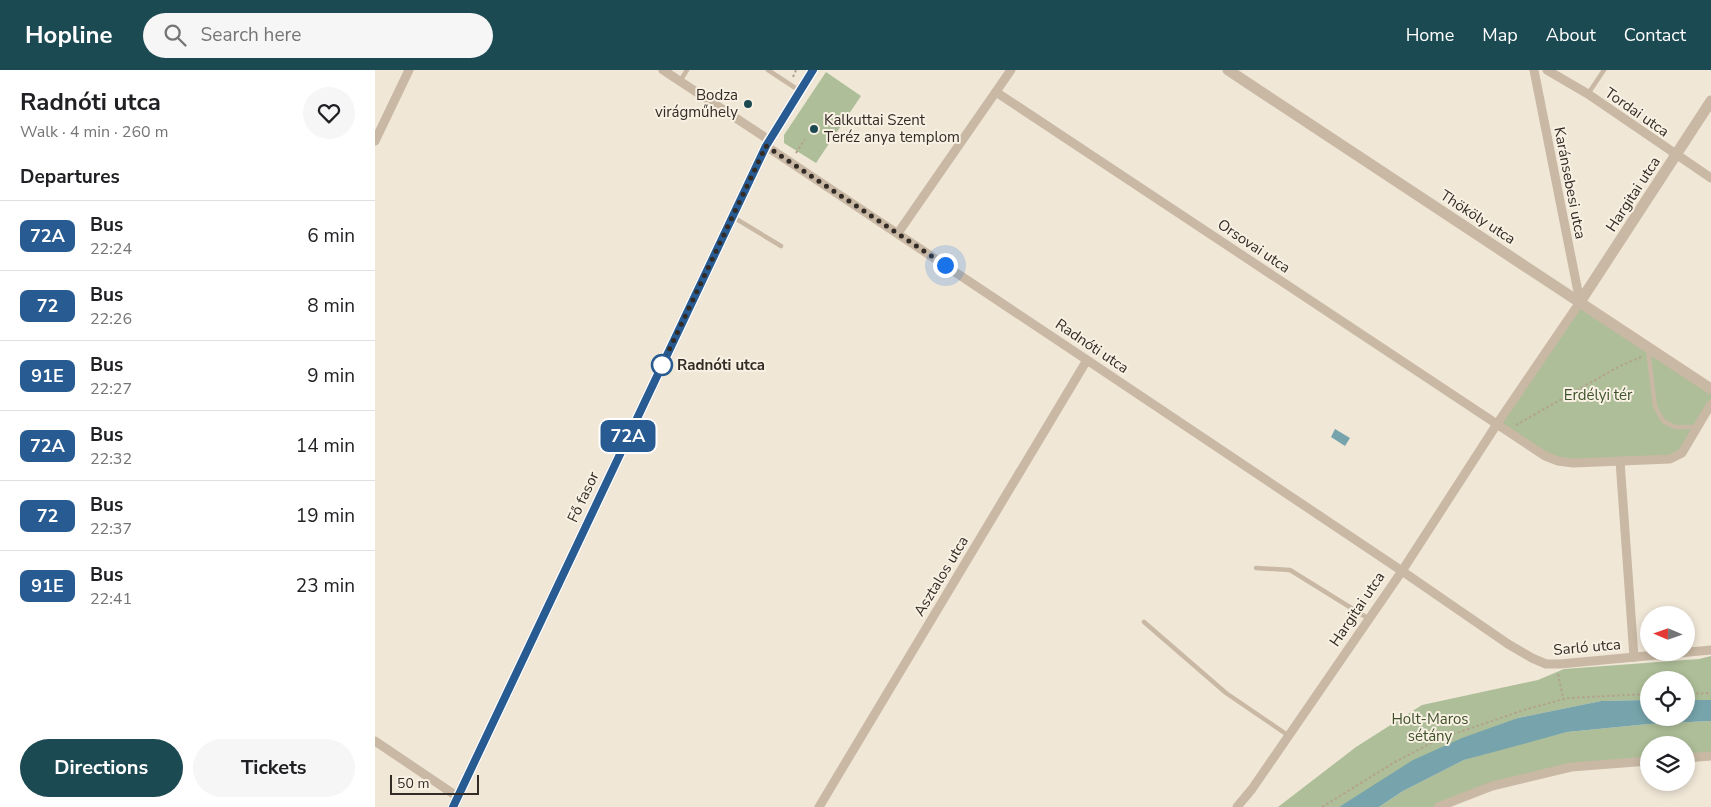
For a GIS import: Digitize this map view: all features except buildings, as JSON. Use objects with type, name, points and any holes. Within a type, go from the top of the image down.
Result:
[{"type":"street","points":[[375,141],[409,70]]},
{"type":"street","name":"Radnóti utca","points":[[663,70],[791,161],[1402,571]]},
{"type":"street","name":"Fő fasor","points":[[455,802],[767,143],[813,70]]},
{"type":"street","points":[[898,233],[1011,70]]},
{"type":"street","name":"Thököly utca","points":[[1228,70],[1580,302],[1648,351],[1711,389]]},
{"type":"street","name":"Karánsebesi utca","points":[[1533,70],[1580,302]]},
{"type":"street","name":"Tordai utca","points":[[1547,70],[1587,94],[1711,178]]},
{"type":"street","name":"Orsovai utca","points":[[996,92],[1497,424]]},
{"type":"street","name":"Hargitai utca","points":[[1580,302],[1711,101]]},
{"type":"street","points":[[1580,302],[1497,424],[1545,456],[1558,461],[1573,463],[1670,459],[1682,453],[1711,404]]},
{"type":"street","name":"Asztalos utca","points":[[819,807],[1087,360]]},
{"type":"street","name":"Hargitai utca","points":[[1237,807],[1252,789],[1402,571],[1497,424]]},
{"type":"street","points":[[1620,461],[1634,657]]},
{"type":"street","name":"Sarló utca","points":[[1402,571],[1508,644],[1546,664],[1711,650]]},
{"type":"street","points":[[375,741],[455,802]]},
{"type":"street","points":[[1695,757],[1711,756]]},
{"type":"street","points":[[1438,807],[1492,786],[1562,769],[1640,761]]},
{"type":"lane","points":[[680,81],[687,70]]},
{"type":"lane","points":[[768,70],[800,92]]},
{"type":"lane","points":[[1587,94],[1604,70]]},
{"type":"lane","points":[[732,216],[781,246]]},
{"type":"lane","points":[[1648,351],[1655,406],[1663,421],[1675,427],[1697,428]]},
{"type":"lane","points":[[1256,568],[1289,570],[1369,619]]},
{"type":"lane","points":[[1144,622],[1225,693],[1289,736]]},
{"type":"path","points":[[791,161],[805,139]]},
{"type":"path","points":[[1507,430],[1648,351]]},
{"type":"path","points":[[1560,686],[1563,699]]},
{"type":"path","points":[[1322,807],[1395,762],[1439,739],[1527,709],[1563,699],[1616,694],[1640,694]]},
{"type":"path","points":[[1695,694],[1711,694]]},
{"type":"green space","points":[[826,72],[861,96],[816,163],[784,143],[784,135]]},
{"type":"green space","name":"Erdélyi tér","points":[[1580,302],[1711,389],[1711,404],[1682,453],[1670,459],[1558,461],[1497,424]]},
{"type":"green space","name":"Holt-Maros sétány","points":[[1711,656],[1711,700],[1695,700],[1695,671],[1640,671],[1640,700],[1601,701],[1518,718],[1361,794],[1339,807],[1278,807],[1356,747],[1422,705],[1538,680],[1564,669],[1695,661],[1695,659]]},
{"type":"green space","name":"Holt-Maros sétány","points":[[1711,721],[1711,756],[1695,757],[1695,736],[1640,736],[1640,762],[1527,776],[1438,807],[1379,807],[1403,791],[1464,760],[1530,741],[1567,732],[1640,725],[1695,726],[1695,722]]},
{"type":"water","points":[[1335,429],[1350,438],[1345,446],[1331,437]]},
{"type":"water","points":[[1640,700],[1640,725],[1567,732],[1464,760],[1403,791],[1379,807],[1339,807],[1413,760],[1462,738],[1518,718],[1601,701]]},
{"type":"water","points":[[1695,700],[1711,700],[1711,721],[1695,722]]},
{"type":"bus line","name":"72A","points":[[453,807],[766,146],[813,70]]},
{"type":"place","name":"Bodza virágműhely","points":[[748,104]]},
{"type":"place","name":"Kalkuttai Szent Teréz anya templom","points":[[814,129]]},
{"type":"place","name":"Radnóti utca","points":[[662,365]]},
{"type":"route","points":[[662,365],[766,146],[945,265]]}]
